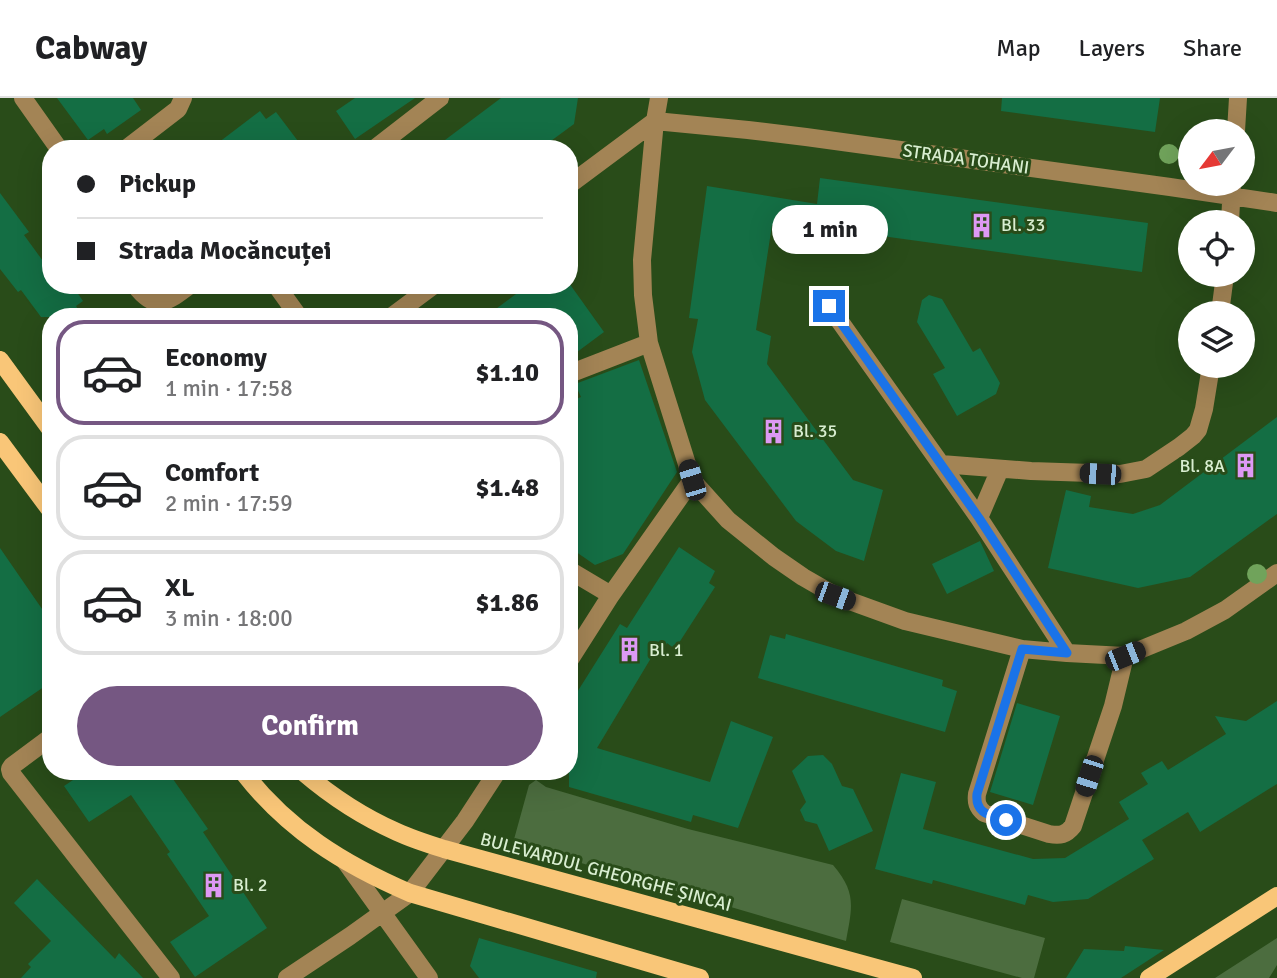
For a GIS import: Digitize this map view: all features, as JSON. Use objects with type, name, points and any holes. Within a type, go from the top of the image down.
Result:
[{"type":"main road","points":[[0,360],[42,417]]},
{"type":"main road","points":[[0,442],[42,499]]},
{"type":"main road","points":[[250,780],[264,797],[308,836],[378,879],[410,892],[700,978]]},
{"type":"main road","name":"BULEVARDUL GHEORGHE ȘINCAI","points":[[313,780],[337,799],[373,821],[444,849],[913,978]]},
{"type":"main road","points":[[1149,978],[1277,896]]},
{"type":"street","points":[[23,98],[53,140]]},
{"type":"street","points":[[138,140],[178,109],[183,98]]},
{"type":"street","points":[[386,140],[440,98]]},
{"type":"street","points":[[659,98],[642,260],[649,343],[692,480],[728,520],[774,557],[835,596],[905,621],[1022,649],[1125,656],[1186,631],[1225,610],[1277,573]]},
{"type":"street","points":[[1237,119],[1238,98]]},
{"type":"street","points":[[578,178],[655,121]]},
{"type":"street","name":"STRADA TOHANI","points":[[655,121],[794,135],[1178,183]]},
{"type":"street","name":"STRADA TOHANI","points":[[1253,196],[1277,203]]},
{"type":"street","points":[[143,294],[148,300],[161,303],[177,294]]},
{"type":"street","points":[[403,308],[421,294]]},
{"type":"street","points":[[829,306],[979,518],[1067,653]]},
{"type":"street","points":[[578,371],[649,343]]},
{"type":"street","points":[[941,464],[1120,474],[1146,469],[1179,447],[1198,430],[1209,378]]},
{"type":"street","points":[[979,518],[1000,469]]},
{"type":"street","points":[[578,647],[692,480]]},
{"type":"street","points":[[578,575],[611,595]]},
{"type":"street","points":[[1022,649],[976,801],[984,813],[1058,835],[1069,831],[1073,826],[1113,706],[1125,656]]},
{"type":"street","points":[[42,744],[11,768],[11,773],[171,978]]},
{"type":"street","points":[[287,978],[410,892],[465,821],[492,780]]},
{"type":"street","points":[[345,861],[429,978]]},
{"type":"green space","points":[[536,780],[546,787],[688,829],[833,865],[846,884],[851,901],[846,941],[513,843],[529,785]]},
{"type":"green space","points":[[902,899],[1045,938],[1034,978],[1022,978],[890,942]]},
{"type":"green space","points":[[1277,938],[1277,965],[1269,978],[1215,978]]},
{"type":"building","points":[[57,98],[133,98],[141,110],[107,134],[104,129],[88,140]]},
{"type":"building","points":[[355,98],[415,98],[355,139],[336,111]]},
{"type":"building","points":[[501,98],[578,98],[574,124],[552,140],[445,140]]},
{"type":"building","points":[[1002,98],[1160,98],[1155,132],[1001,111]]},
{"type":"building","points":[[260,111],[266,119],[276,112],[297,140],[222,140]]},
{"type":"building","points":[[820,178],[1148,223],[1142,272],[780,222],[780,227],[772,225],[756,330],[771,336],[767,364],[853,480],[883,490],[864,561],[836,551],[796,521],[705,400],[692,352],[698,319],[689,318],[707,186],[817,204]]},
{"type":"building","points":[[0,193],[29,232],[24,235],[42,260],[42,294],[78,294],[83,301],[76,306],[77,308],[42,308],[41,317],[21,290],[18,292],[0,269]]},
{"type":"building","points":[[516,294],[577,294],[604,332],[578,351],[578,308],[497,308]]},
{"type":"building","points":[[929,295],[942,299],[973,352],[980,348],[1000,383],[996,394],[957,416],[933,374],[945,368],[917,322],[922,300]]},
{"type":"building","points":[[639,360],[677,472],[623,554],[595,565],[578,553],[578,398],[581,397],[578,383]]},
{"type":"building","name":"Bl. 8A","points":[[1277,417],[1277,514],[1190,577],[1138,588],[1048,568],[1066,490],[1091,496],[1089,507],[1133,514],[1160,505]]},
{"type":"building","points":[[980,541],[994,571],[947,594],[932,564]]},
{"type":"building","points":[[679,547],[715,571],[709,583],[715,587],[675,649],[667,643],[662,652],[657,648],[597,748],[710,782],[731,721],[773,737],[738,828],[693,815],[691,822],[569,787],[569,780],[578,780],[578,691],[620,624],[627,628]]},
{"type":"building","points":[[0,548],[42,609],[42,688],[0,717]]},
{"type":"building","points":[[786,634],[943,680],[942,686],[957,691],[945,732],[758,678],[770,635],[785,639]]},
{"type":"building","points":[[1277,701],[1277,784],[1200,832],[1188,812],[1142,840],[1154,859],[1088,899],[1053,902],[1028,895],[1025,905],[933,880],[932,884],[875,869],[901,773],[936,782],[923,829],[1033,859],[1065,858],[1129,819],[1119,802],[1148,784],[1141,773],[1162,761],[1168,770],[1226,734],[1215,716],[1246,721]]},
{"type":"building","points":[[1017,703],[1060,716],[1033,805],[990,792]]},
{"type":"building","points":[[823,755],[832,764],[842,786],[853,789],[873,831],[829,851],[817,824],[805,821],[800,810],[806,802],[792,771],[808,756]]},
{"type":"building","name":"Bl. 2","points":[[73,780],[174,780],[208,829],[203,832],[267,928],[195,977],[170,942],[209,916],[131,795],[89,822],[64,786]]},
{"type":"building","points":[[37,879],[115,959],[119,953],[143,978],[21,978],[31,967],[28,964],[51,941],[14,903]]},
{"type":"building","points":[[479,938],[597,972],[596,978],[479,978],[470,966]]},
{"type":"building","points":[[1125,946],[1164,950],[1121,978],[1066,978],[1084,949],[1124,951]]},
{"type":"place","name":"Bl. 33","points":[[981,225]]},
{"type":"place","name":"Bl. 35","points":[[773,431]]},
{"type":"place","name":"Bl. 8A","points":[[1245,466]]},
{"type":"place","name":"Bl. 1","points":[[629,650]]},
{"type":"place","name":"Bl. 2","points":[[213,885]]},
{"type":"route","points":[[829,306],[979,518],[1067,653],[1022,649],[976,801],[984,813],[1006,820]]}]
